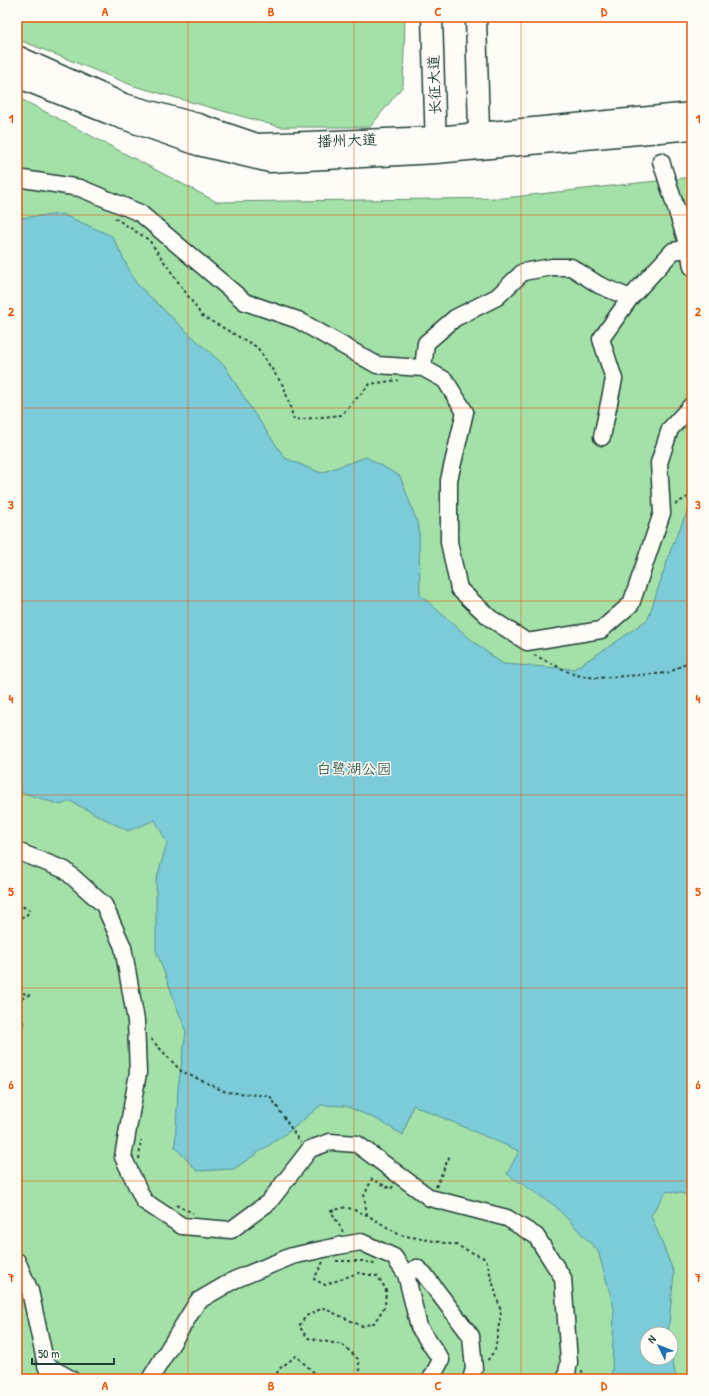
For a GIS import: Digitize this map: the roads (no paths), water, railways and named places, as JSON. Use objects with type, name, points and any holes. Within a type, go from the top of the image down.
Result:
[{"type":"main road","name":"长征大道","points":[[432,17],[436,145]]},
{"type":"main road","points":[[476,17],[480,140]]},
{"type":"main road","name":"播州大道","points":[[17,56],[124,104],[198,124],[257,144],[436,145]]},
{"type":"main road","name":"播州大道","points":[[17,77],[115,116],[198,145],[270,162],[480,140],[692,114]]},
{"type":"main road","name":"播州大道","points":[[480,140],[692,129]]},
{"type":"lane","points":[[661,161],[690,248],[692,267]]},
{"type":"lane","points":[[17,178],[80,188],[140,213],[245,302],[298,320],[377,365],[423,368],[445,380],[465,412],[449,480],[449,542],[458,589],[490,618],[527,642],[601,630],[631,604],[662,512],[659,463],[670,428],[692,405]]},
{"type":"lane","points":[[602,438],[614,379],[601,339],[630,298],[673,251],[690,248]]},
{"type":"lane","points":[[423,368],[426,343],[455,318],[497,297],[523,272],[552,267],[571,267],[599,285],[630,298]]},
{"type":"lane","points":[[21,845],[66,870],[104,905],[123,947],[136,1021],[138,1073],[123,1157],[144,1201],[182,1226],[231,1230],[269,1202],[310,1149],[330,1142],[358,1144],[399,1176],[507,1218],[536,1236],[563,1278],[569,1362],[566,1379]]},
{"type":"lane","points":[[150,1379],[198,1301],[234,1280],[292,1256],[361,1242],[394,1257],[402,1268],[419,1326],[441,1360],[431,1379]]},
{"type":"lane","points":[[17,1261],[30,1291],[49,1372],[71,1379]]},
{"type":"lane","points":[[402,1268],[417,1268],[424,1274],[471,1336],[474,1369],[471,1379]]},
{"type":"water","points":[[62,214],[112,236],[136,283],[225,366],[250,407],[285,458],[321,473],[366,457],[400,476],[419,527],[420,595],[474,642],[503,664],[574,669],[648,619],[672,546],[687,512],[692,509],[692,1203],[685,1194],[667,1191],[651,1215],[674,1273],[669,1326],[639,1326],[639,1366],[674,1366],[676,1379],[611,1379],[614,1308],[598,1251],[554,1205],[507,1174],[519,1151],[413,1105],[403,1135],[378,1120],[346,1106],[321,1105],[290,1131],[234,1169],[197,1171],[175,1147],[178,1088],[186,1032],[156,950],[156,881],[167,843],[155,820],[128,831],[70,801],[61,805],[17,791],[17,218]]},
{"type":"park label","name":"白鹭湖公园","points":[[354,768]]}]
